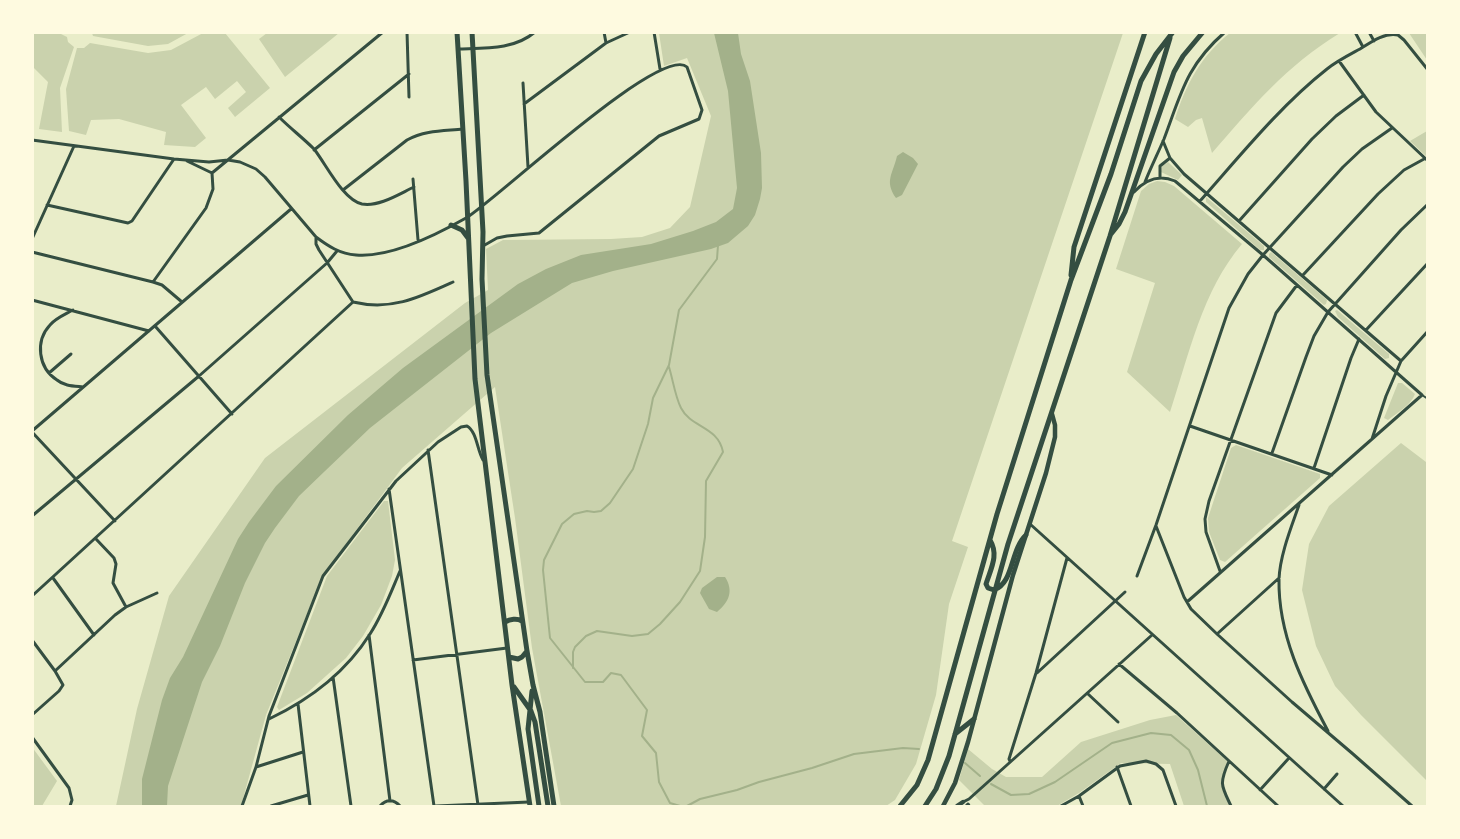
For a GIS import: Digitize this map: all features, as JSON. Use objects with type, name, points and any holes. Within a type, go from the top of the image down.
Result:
[{"type":"main road","points":[[457,32],[475,379],[512,685],[530,804]]},
{"type":"main road","points":[[472,32],[483,247],[482,279],[487,375],[522,621],[533,685],[540,712],[554,806]]},
{"type":"main road","points":[[1071,280],[1074,247],[1145,32]]},
{"type":"main road","points":[[900,806],[917,785],[928,760],[1014,458],[1071,280],[1112,174],[1136,93],[1147,69],[1172,32]]},
{"type":"main road","points":[[925,806],[943,772],[994,590],[1110,236],[1172,32]]},
{"type":"main road","points":[[1110,236],[1119,224],[1130,196],[1174,72],[1183,56],[1203,32]]},
{"type":"main road","points":[[451,225],[462,230],[468,238]]},
{"type":"main road","points":[[990,540],[994,546],[995,554],[986,584],[988,588],[994,590],[1001,587],[1006,581],[1016,548],[1026,535]]},
{"type":"main road","points":[[505,622],[511,619],[522,621]]},
{"type":"main road","points":[[509,657],[518,659],[527,651]]},
{"type":"main road","points":[[512,685],[531,711],[535,722],[548,806]]},
{"type":"main road","points":[[533,685],[528,723],[540,806]]},
{"type":"main road","points":[[955,734],[974,718]]},
{"type":"street","points":[[212,173],[383,32]]},
{"type":"street","points":[[407,32],[409,97]]},
{"type":"street","points":[[458,49],[513,45],[522,42],[536,32]]},
{"type":"street","points":[[604,32],[606,43]]},
{"type":"street","points":[[524,104],[606,43],[630,32]]},
{"type":"street","points":[[654,32],[660,70]]},
{"type":"street","points":[[1130,196],[1145,182],[1185,82],[1195,64],[1210,44],[1225,32]]},
{"type":"street","points":[[1355,32],[1363,47]]},
{"type":"street","points":[[1369,32],[1374,41]]},
{"type":"street","points":[[1200,201],[1282,110],[1314,80],[1339,61],[1363,47],[1390,34],[1402,37],[1428,70]]},
{"type":"street","points":[[1303,275],[1378,194],[1404,170],[1426,160],[1392,128],[1339,61]]},
{"type":"street","points":[[32,140],[174,159],[240,162],[256,169],[316,237],[337,251],[356,256],[384,253],[398,250],[467,217],[613,100],[660,70],[684,64],[687,67],[702,110],[701,116],[696,122],[659,136],[539,233],[497,238],[483,247]]},
{"type":"street","points":[[314,150],[409,74]]},
{"type":"street","points":[[522,83],[528,167]]},
{"type":"street","points":[[1239,220],[1312,139],[1336,116],[1364,95]]},
{"type":"street","points":[[279,117],[314,150],[344,190],[358,202],[369,204],[382,201],[414,187]]},
{"type":"street","points":[[1137,576],[1229,308],[1248,274],[1343,167],[1362,149],[1392,128]]},
{"type":"street","points":[[344,190],[416,135],[424,132],[463,129]]},
{"type":"street","points":[[1163,141],[1170,158],[1206,194],[1239,220],[1401,361]]},
{"type":"street","points":[[32,239],[74,146]]},
{"type":"street","points":[[1160,178],[1160,166],[1170,158]]},
{"type":"street","points":[[47,205],[128,223],[132,221],[174,159]]},
{"type":"street","points":[[185,160],[212,173]]},
{"type":"street","points":[[153,282],[206,208],[213,189],[212,173]]},
{"type":"street","points":[[1145,182],[1160,178],[1175,181],[1422,394],[1300,504],[1220,571],[1187,602]]},
{"type":"street","points":[[414,179],[418,241]]},
{"type":"street","points":[[1272,453],[1314,336],[1328,312],[1334,303],[1428,204]]},
{"type":"street","points":[[115,521],[32,431],[291,209]]},
{"type":"street","points":[[316,237],[317,247],[353,302],[364,305],[385,306],[409,300],[453,282]]},
{"type":"street","points":[[32,516],[199,376],[327,263],[337,251]]},
{"type":"street","points":[[32,252],[162,285],[182,302]]},
{"type":"street","points":[[1366,330],[1428,263]]},
{"type":"street","points":[[1220,571],[1206,532],[1205,519],[1276,313],[1297,285]]},
{"type":"street","points":[[32,300],[149,331]]},
{"type":"street","points":[[32,596],[353,302]]},
{"type":"street","points":[[73,310],[56,319],[44,333],[40,344],[40,356],[49,373],[56,380],[64,384],[84,387]]},
{"type":"street","points":[[155,326],[232,414]]},
{"type":"street","points":[[1371,440],[1401,361],[1428,330]]},
{"type":"street","points":[[1314,468],[1350,358],[1359,339]]},
{"type":"street","points":[[49,373],[71,354]]},
{"type":"street","points":[[945,806],[974,718],[1013,575],[1046,473],[1055,437],[1055,425],[1052,414]]},
{"type":"street","points":[[242,806],[256,767],[268,720],[323,576],[389,489],[412,464],[452,432],[467,426],[472,430],[478,452],[485,464]]},
{"type":"street","points":[[1190,426],[1332,474]]},
{"type":"street","points":[[428,450],[478,805]]},
{"type":"street","points":[[389,489],[435,806],[530,804]]},
{"type":"street","points":[[1300,504],[1290,528],[1279,578],[1283,618],[1293,659],[1330,734]]},
{"type":"street","points":[[1029,524],[1343,806]]},
{"type":"street","points":[[1156,525],[1187,602],[1217,634],[1412,806]]},
{"type":"street","points":[[96,539],[114,558],[116,564],[113,583],[126,608]]},
{"type":"street","points":[[1010,762],[1009,759],[1036,673],[1067,558]]},
{"type":"street","points":[[268,720],[298,704],[333,677],[352,658],[369,635],[382,612],[401,569]]},
{"type":"street","points":[[53,578],[94,635]]},
{"type":"street","points":[[1217,634],[1279,578]]},
{"type":"street","points":[[1036,673],[1125,592]]},
{"type":"street","points":[[55,671],[116,615],[157,593]]},
{"type":"street","points":[[369,635],[390,801]]},
{"type":"street","points":[[957,806],[963,802],[969,804],[1010,762],[1152,635]]},
{"type":"street","points":[[32,640],[55,671],[63,687],[32,716]]},
{"type":"street","points":[[414,660],[508,648]]},
{"type":"street","points":[[1119,664],[1177,713],[1278,806]]},
{"type":"street","points":[[333,677],[351,806]]},
{"type":"street","points":[[1088,694],[1118,722]]},
{"type":"street","points":[[298,704],[310,806]]},
{"type":"street","points":[[32,736],[69,788],[72,800],[70,806]]},
{"type":"street","points":[[256,767],[303,752]]},
{"type":"street","points":[[1260,790],[1289,758]]},
{"type":"street","points":[[1062,806],[1079,796],[1117,767],[1123,764],[1146,761],[1156,764],[1163,770],[1176,806]]},
{"type":"street","points":[[1229,761],[1221,781],[1231,806]]},
{"type":"street","points":[[1117,767],[1131,806]]},
{"type":"street","points":[[1324,789],[1337,774]]},
{"type":"street","points":[[270,806],[308,795]]},
{"type":"street","points":[[1079,796],[1083,806]]},
{"type":"street","points":[[380,806],[384,802],[390,801],[400,806]]},
{"type":"lane","points":[[1422,394],[1428,399]]},
{"type":"shaded area","points":[[92,32],[188,33],[168,44],[148,46],[93,36]]},
{"type":"shaded area","points":[[32,33],[59,33],[67,37],[68,42],[74,47],[60,88],[62,132],[39,129],[48,82],[33,67]]},
{"type":"shaded area","points":[[203,33],[225,33],[270,88],[235,117],[228,108],[246,92],[237,81],[215,99],[206,87],[181,105],[206,138],[195,147],[164,145],[166,132],[119,119],[91,120],[86,135],[69,131],[66,89],[77,48],[84,48],[90,43],[148,53],[171,50]]},
{"type":"shaded area","points":[[267,33],[339,33],[285,77],[259,39]]},
{"type":"shaded area","points":[[659,33],[1123,33],[952,541],[968,547],[949,604],[936,695],[916,764],[895,800],[886,806],[561,806],[532,648],[495,387],[402,468],[323,575],[266,715],[241,806],[116,806],[137,709],[169,596],[265,458],[465,303],[488,290],[486,249],[503,240],[642,237],[670,228],[690,207],[711,116],[687,58],[664,66]]},
{"type":"shaded area","points":[[714,33],[738,33],[741,54],[750,81],[761,153],[762,188],[755,215],[748,226],[728,243],[711,249],[613,271],[572,283],[491,333],[370,428],[325,471],[299,496],[275,528],[265,543],[245,583],[220,646],[202,682],[168,786],[167,806],[142,806],[142,779],[162,700],[170,678],[183,657],[238,539],[276,486],[348,415],[403,368],[518,284],[546,269],[581,255],[651,244],[693,231],[716,222],[733,209],[737,188],[728,91]]},
{"type":"shaded area","points":[[1230,33],[1340,33],[1303,59],[1271,88],[1212,153],[1202,118],[1196,120],[1188,127],[1175,119],[1184,94],[1203,61]]},
{"type":"shaded area","points":[[1409,33],[1427,33],[1427,60]]},
{"type":"shaded area","points":[[1427,131],[1427,157],[1410,141]]},
{"type":"shaded area","points":[[903,152],[913,158],[918,164],[902,195],[896,198],[892,192],[890,182],[897,156]]},
{"type":"shaded area","points":[[1168,162],[1182,175],[1178,180],[1161,172],[1162,166]]},
{"type":"shaded area","points":[[1157,181],[1174,186],[1242,244],[1228,262],[1217,282],[1198,324],[1170,412],[1127,372],[1155,283],[1116,269],[1141,191],[1149,184]]},
{"type":"shaded area","points":[[1206,197],[1264,246],[1264,250],[1260,250],[1206,202]]},
{"type":"shaded area","points":[[1271,252],[1327,300],[1326,304],[1324,305],[1269,257]]},
{"type":"shaded area","points":[[1337,310],[1389,354],[1389,358],[1385,359],[1338,317],[1335,311]]},
{"type":"shaded area","points":[[1398,383],[1402,383],[1415,394],[1407,405],[1388,420],[1384,418]]},
{"type":"shaded area","points":[[1401,443],[1427,461],[1427,781],[1335,686],[1316,646],[1302,590],[1309,544],[1329,506]]},
{"type":"shaded area","points":[[1236,445],[1320,474],[1320,478],[1225,562],[1220,560],[1209,532],[1208,518],[1231,448]]},
{"type":"shaded area","points":[[384,501],[388,501],[395,560],[392,576],[381,605],[363,636],[346,658],[307,693],[279,710],[277,707],[327,576]]},
{"type":"shaded area","points":[[717,577],[725,577],[730,592],[725,604],[717,612],[709,609],[700,593],[702,588]]},
{"type":"shaded area","points":[[1176,715],[1227,761],[1221,783],[1229,806],[1184,806],[1170,764],[1121,763],[1057,806],[985,806],[959,780],[968,749],[992,769],[1006,777],[1042,777],[1081,742],[1150,720]]},
{"type":"shaded area","points":[[32,747],[57,781],[42,806],[33,806]]},
{"type":"waterway","points":[[680,806],[670,803],[659,782],[656,753],[642,736],[647,710],[621,675],[611,673],[603,682],[585,682],[550,638],[543,570],[544,560],[562,524],[574,514],[587,511],[601,511],[610,503],[633,469],[648,424],[653,398],[669,365],[679,310],[717,259],[718,245]]},
{"type":"waterway","points":[[573,668],[573,652],[575,647],[586,636],[597,631],[632,636],[648,634],[680,602],[700,571],[705,537],[706,481],[723,452],[716,437],[685,415],[681,408],[669,367]]},
{"type":"waterway","points":[[991,784],[1011,795],[1029,794],[1055,782],[1112,743],[1151,733],[1171,735],[1189,750],[1198,770],[1207,806]]},
{"type":"waterway","points":[[687,806],[700,799],[737,790],[854,754],[903,748],[919,749]]},
{"type":"waterway","points":[[965,763],[980,776]]}]
